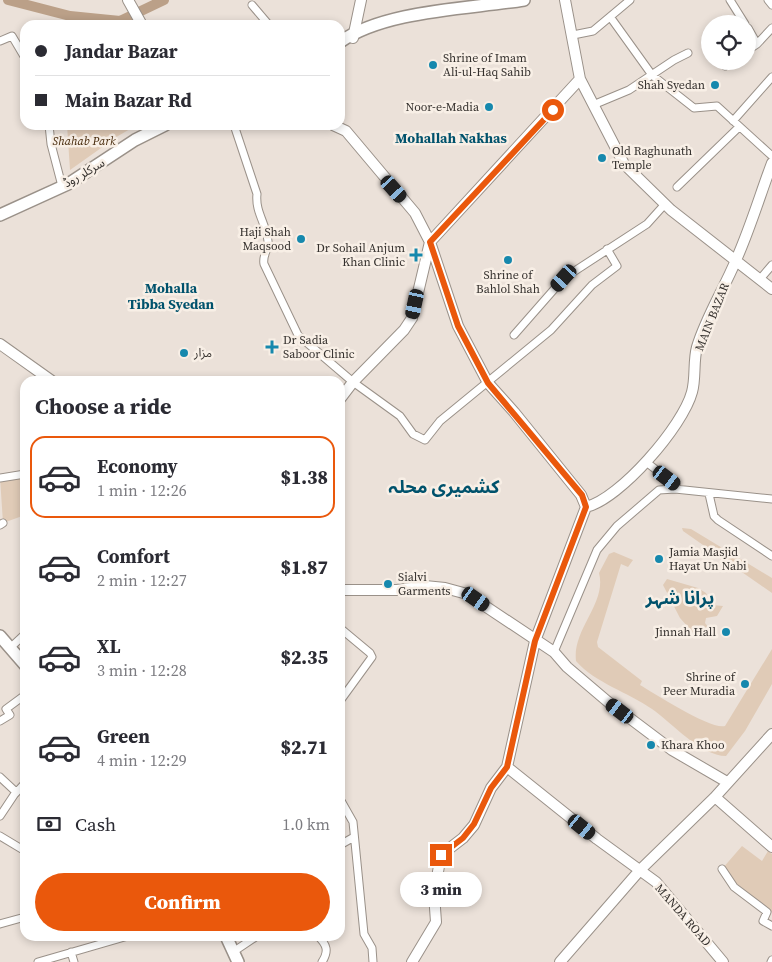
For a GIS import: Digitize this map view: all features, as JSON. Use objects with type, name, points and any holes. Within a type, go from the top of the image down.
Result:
[{"type":"main road","points":[[345,39],[386,21],[463,7],[524,0]]},
{"type":"main road","points":[[345,44],[357,33]]},
{"type":"main road","name":"سرکلر روڈ","points":[[0,215],[61,183],[143,130]]},
{"type":"main road","name":"سرکلر روڈ","points":[[0,209],[81,176],[153,130]]},
{"type":"main road","points":[[3,642],[20,660]]},
{"type":"main road","points":[[228,941],[235,957]]},
{"type":"street","points":[[128,0],[139,20]]},
{"type":"street","points":[[357,33],[361,0]]},
{"type":"street","points":[[565,0],[580,79],[624,164],[665,204],[772,289]]},
{"type":"street","points":[[573,35],[593,31],[611,18],[630,0]]},
{"type":"street","points":[[730,0],[739,15]]},
{"type":"street","points":[[768,0],[772,5]]},
{"type":"street","points":[[252,5],[266,20]]},
{"type":"street","points":[[611,18],[652,75],[694,108],[717,106],[772,156]]},
{"type":"street","points":[[757,44],[772,28]]},
{"type":"street","points":[[0,41],[12,36],[20,50]]},
{"type":"street","points":[[593,105],[629,90],[688,53]]},
{"type":"street","points":[[733,121],[772,77]]},
{"type":"street","points":[[345,392],[404,330],[412,318],[430,242],[580,79]]},
{"type":"street","points":[[676,187],[739,126]]},
{"type":"street","points":[[50,130],[51,144],[61,183]]},
{"type":"street","points":[[236,130],[257,194],[255,205],[262,217],[268,243],[263,257],[264,264],[298,335],[353,382],[400,416],[413,434],[424,440],[440,421],[551,330],[592,285],[617,266],[607,250]]},
{"type":"street","points":[[344,130],[415,213],[430,242],[458,326],[488,383],[582,495],[586,507],[535,641],[507,767],[491,788],[474,824],[463,838],[441,855],[434,894],[436,922],[412,962]]},
{"type":"street","name":"MAIN BAZAR","points":[[586,507],[596,504],[646,462],[685,411],[692,393],[696,348],[737,260],[772,163]]},
{"type":"street","points":[[514,335],[564,278],[646,224],[665,204]]},
{"type":"street","points":[[760,279],[772,265]]},
{"type":"street","points":[[0,344],[45,376]]},
{"type":"street","points":[[646,462],[676,485],[675,489]]},
{"type":"street","points":[[0,478],[20,475]]},
{"type":"street","points":[[554,652],[597,550],[617,526],[659,490],[675,489],[772,499]]},
{"type":"street","points":[[709,494],[714,516],[718,520],[772,556]]},
{"type":"street","points":[[345,590],[397,590],[425,586],[451,589],[476,599],[535,641],[554,652],[567,667],[607,702],[672,750],[727,782]]},
{"type":"street","points":[[345,633],[372,657],[345,694]]},
{"type":"street","points":[[3,642],[20,636]]},
{"type":"street","points":[[0,722],[10,714],[6,709],[20,699]]},
{"type":"street","points":[[560,962],[640,870],[715,797],[772,734]]},
{"type":"street","name":"MANDA ROAD","points":[[507,767],[597,839],[656,882],[723,962]]},
{"type":"street","points":[[0,777],[16,792]]},
{"type":"street","points":[[0,816],[20,788]]},
{"type":"street","points":[[715,797],[772,847]]},
{"type":"street","points":[[345,809],[352,822],[364,934],[372,948],[373,962]]},
{"type":"street","points":[[0,836],[20,848]]},
{"type":"street","points":[[345,842],[354,837]]},
{"type":"street","points":[[722,869],[734,887],[767,912],[763,921],[772,926]]},
{"type":"street","points":[[0,924],[20,918]]},
{"type":"street","points":[[38,962],[109,941]]},
{"type":"street","points":[[235,957],[252,941]]},
{"type":"street","points":[[322,962],[327,950],[326,944],[323,941]]},
{"type":"street","points":[[71,952],[74,962]]},
{"type":"green space","name":"Shahab Park","points":[[67,130],[128,130],[118,136],[70,170]]},
{"type":"green space","points":[[20,474],[20,517],[3,523],[0,477]]},
{"type":"green space","points":[[682,528],[691,529],[772,578],[772,593],[683,531]]},
{"type":"green space","points":[[614,552],[633,560],[628,567],[621,564],[597,642],[598,647],[642,681],[640,685],[708,723],[725,726],[772,649],[772,684],[745,731],[726,756],[716,755],[697,745],[652,709],[602,681],[576,661],[576,649],[579,638],[598,595],[599,573],[609,554]]},
{"type":"green space","points":[[667,579],[698,588],[706,593],[712,605],[723,606],[717,616],[706,618],[705,623],[709,628],[706,632],[695,635],[680,618],[663,585]]},
{"type":"green space","points":[[742,846],[762,861],[768,851],[772,854],[772,912],[767,912],[734,887],[722,869]]},
{"type":"waterway","points":[[8,0],[70,16],[110,20]]},
{"type":"waterway","points":[[122,20],[164,0]]},
{"type":"place","name":"Shrine of Imam Ali-ul-Haq Sahib","points":[[433,65]]},
{"type":"place","name":"Shah Syedan","points":[[715,85]]},
{"type":"place","name":"Noor-e-Madia","points":[[489,107]]},
{"type":"place","name":"Old Raghunath Temple","points":[[602,158]]},
{"type":"place","name":"Haji Shah Maqsood","points":[[301,239]]},
{"type":"place","name":"Dr Sohail Anjum Khan Clinic","points":[[416,255]]},
{"type":"place","name":"Shrine of Bahlol Shah","points":[[508,260]]},
{"type":"place","name":"Dr Sadia Saboor Clinic","points":[[272,347]]},
{"type":"place","name":"مزار","points":[[184,353]]},
{"type":"place","name":"Jamia Masjid Hayat Un Nabi","points":[[659,559]]},
{"type":"place","name":"Sialvi Garments","points":[[388,584]]},
{"type":"place","name":"Jinnah Hall","points":[[726,632]]},
{"type":"place","name":"Shrine of Peer Muradia","points":[[745,684]]},
{"type":"place","name":"Khara Khoo","points":[[651,745]]},
{"type":"district","name":"Mohallah Nakhas","points":[[451,138]]},
{"type":"district","name":"Mohalla Tibba Syedan","points":[[171,296]]},
{"type":"district","name":"کشمیری محلہ","points":[[444,486]]},
{"type":"district","name":"پرانا شہر","points":[[680,597]]},
{"type":"route","points":[[441,855],[463,838],[474,824],[491,788],[507,767],[535,641],[586,507],[582,495],[488,383],[458,326],[430,242],[553,110]]}]
